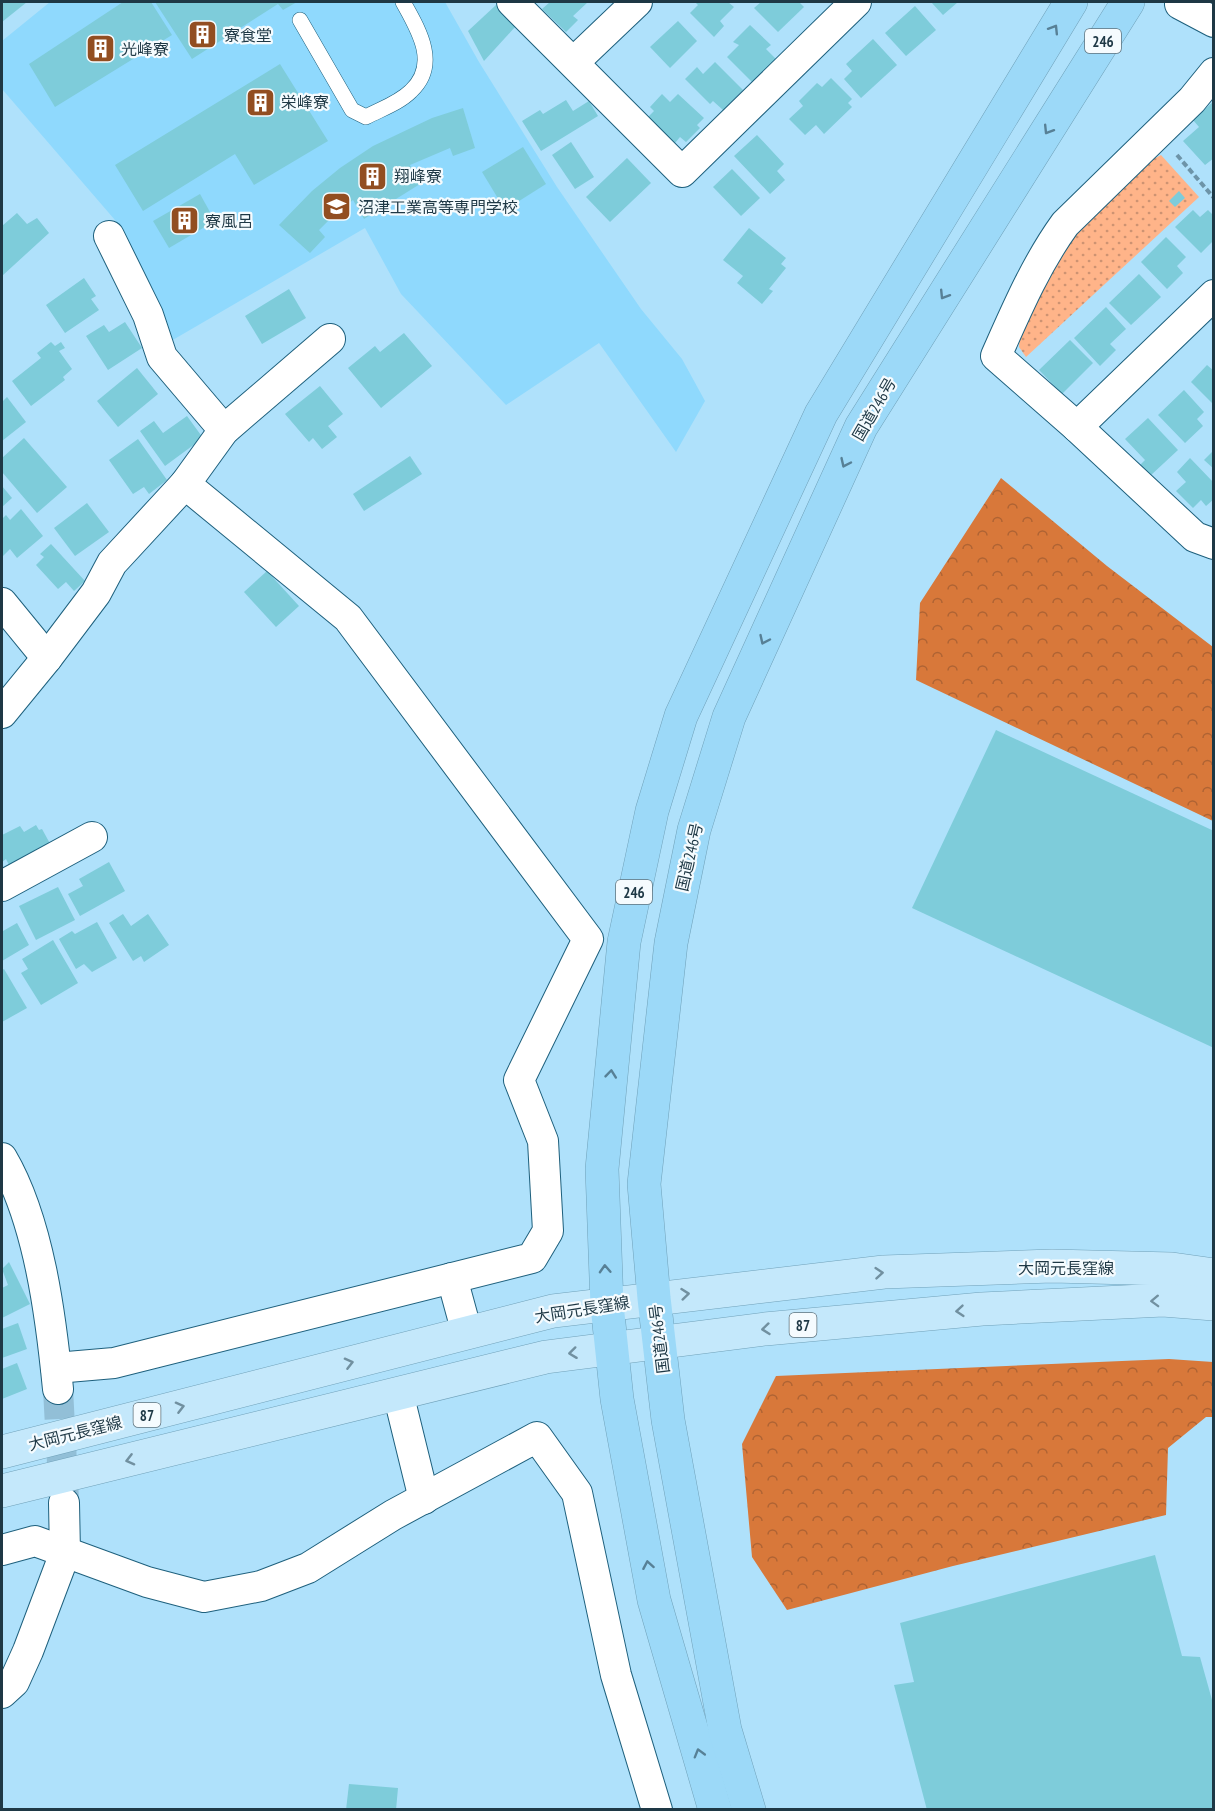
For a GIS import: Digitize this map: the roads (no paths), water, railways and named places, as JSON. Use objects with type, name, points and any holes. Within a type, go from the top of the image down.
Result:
[{"type":"highway","name":"246","points":[[715,1809],[654,1600],[618,1400],[607,1305],[602,1169],[624,942],[652,811],[681,716],[821,414],[1071,2]]},
{"type":"highway","name":"国道246号","points":[[749,1809],[725,1730],[668,1420],[644,1184],[671,943],[694,830],[729,717],[861,427],[1128,2]]},
{"type":"main road","name":"大岡元長窪線","points":[[2,1452],[553,1311],[884,1272],[1052,1266],[1172,1269],[1214,1275]]},
{"type":"main road","name":"87","points":[[2,1491],[546,1357],[765,1329],[982,1309],[1162,1300],[1214,1304]]},
{"type":"street","points":[[512,2],[682,172],[856,2]]},
{"type":"street","points":[[574,62],[637,2]]},
{"type":"street","points":[[1180,4],[1214,22]]},
{"type":"street","points":[[1214,73],[1192,100],[1065,224],[1050,245],[996,357],[1077,427],[1195,537],[1214,544]]},
{"type":"street","points":[[109,236],[148,315],[162,357],[224,430]]},
{"type":"street","points":[[1077,427],[1214,295]]},
{"type":"street","points":[[2,713],[96,593],[112,563],[185,484],[224,430],[330,339]]},
{"type":"street","points":[[2,1158],[22,1198],[40,1264],[57,1379],[532,1258],[548,1230],[543,1141],[519,1080],[588,939],[348,618],[185,484]]},
{"type":"street","points":[[2,603],[47,658]]},
{"type":"street","points":[[2,886],[92,837]]},
{"type":"street","points":[[453,1278],[467,1333]]},
{"type":"street","points":[[398,1393],[424,1499]]},
{"type":"street","points":[[2,1550],[34,1542],[147,1582],[204,1598],[261,1586],[308,1569],[393,1515],[537,1437],[578,1493],[616,1675],[657,1809]]},
{"type":"street","points":[[2,1693],[14,1682],[28,1651],[65,1553],[64,1503]]},
{"type":"lane","points":[[300,20],[352,110],[366,117],[411,91],[422,77],[426,56],[422,37],[403,2]]},
{"type":"tunnel","points":[[58,1389],[64,1500]]},
{"type":"place","name":"寮食堂","points":[[203,35]]},
{"type":"place","name":"光峰寮","points":[[100,49]]},
{"type":"place","name":"栄峰寮","points":[[260,102]]},
{"type":"place","name":"翔峰寮","points":[[373,176]]},
{"type":"place","name":"沼津工業高等専門学校","points":[[337,207]]},
{"type":"place","name":"寮風呂","points":[[184,221]]}]
